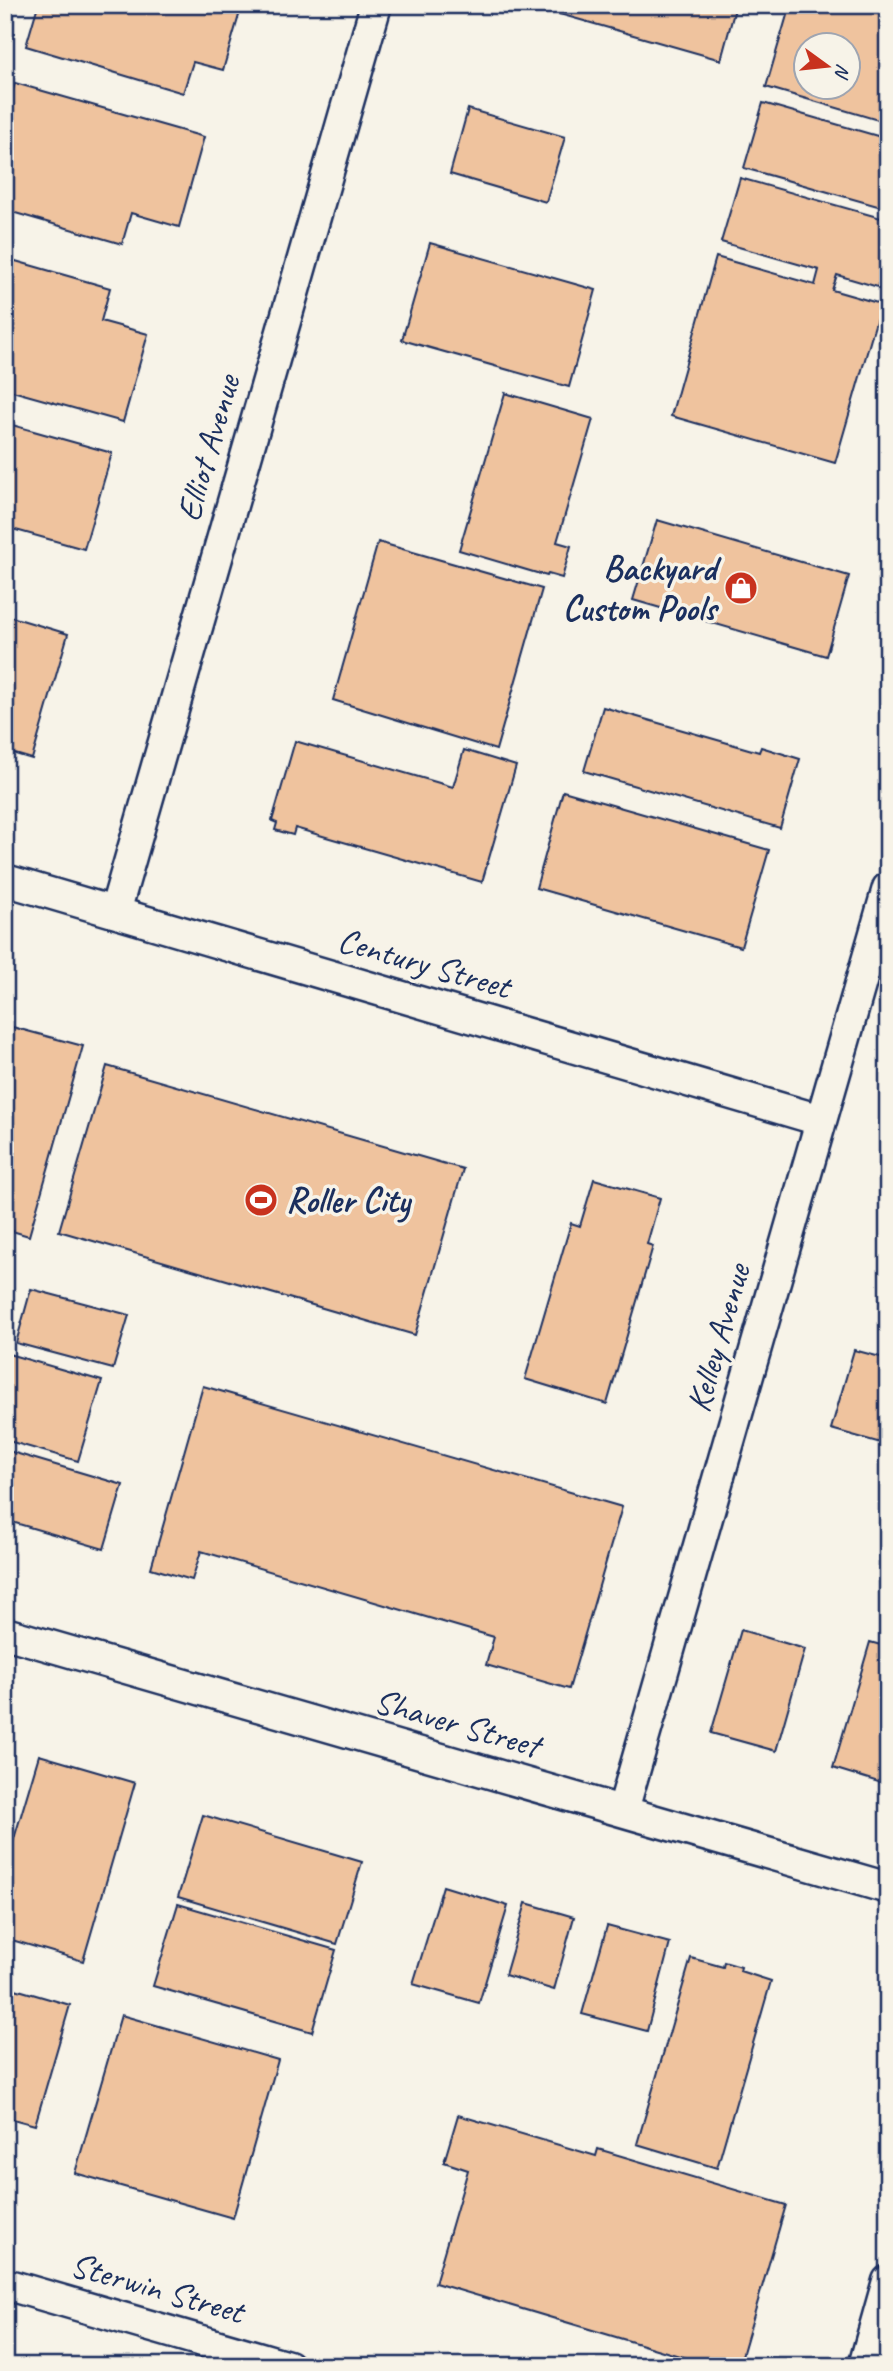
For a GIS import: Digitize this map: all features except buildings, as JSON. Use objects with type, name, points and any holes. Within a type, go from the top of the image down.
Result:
[{"type":"street","name":"Elliot Avenue","points":[[115,912],[376,5]]},
{"type":"street","name":"Century Street","points":[[5,880],[820,1120]]},
{"type":"street","name":"Kelley Avenue","points":[[623,1810],[888,888]]},
{"type":"street","name":"Shaver Street","points":[[5,1633],[888,1888]]},
{"type":"street","points":[[864,2366],[888,2281]]},
{"type":"street","name":"Sterwin Street","points":[[5,2284],[288,2366]]},
{"type":"place","name":"Backyard Custom Pools","points":[[741,588]]},
{"type":"place","name":"Roller City","points":[[261,1200]]}]
